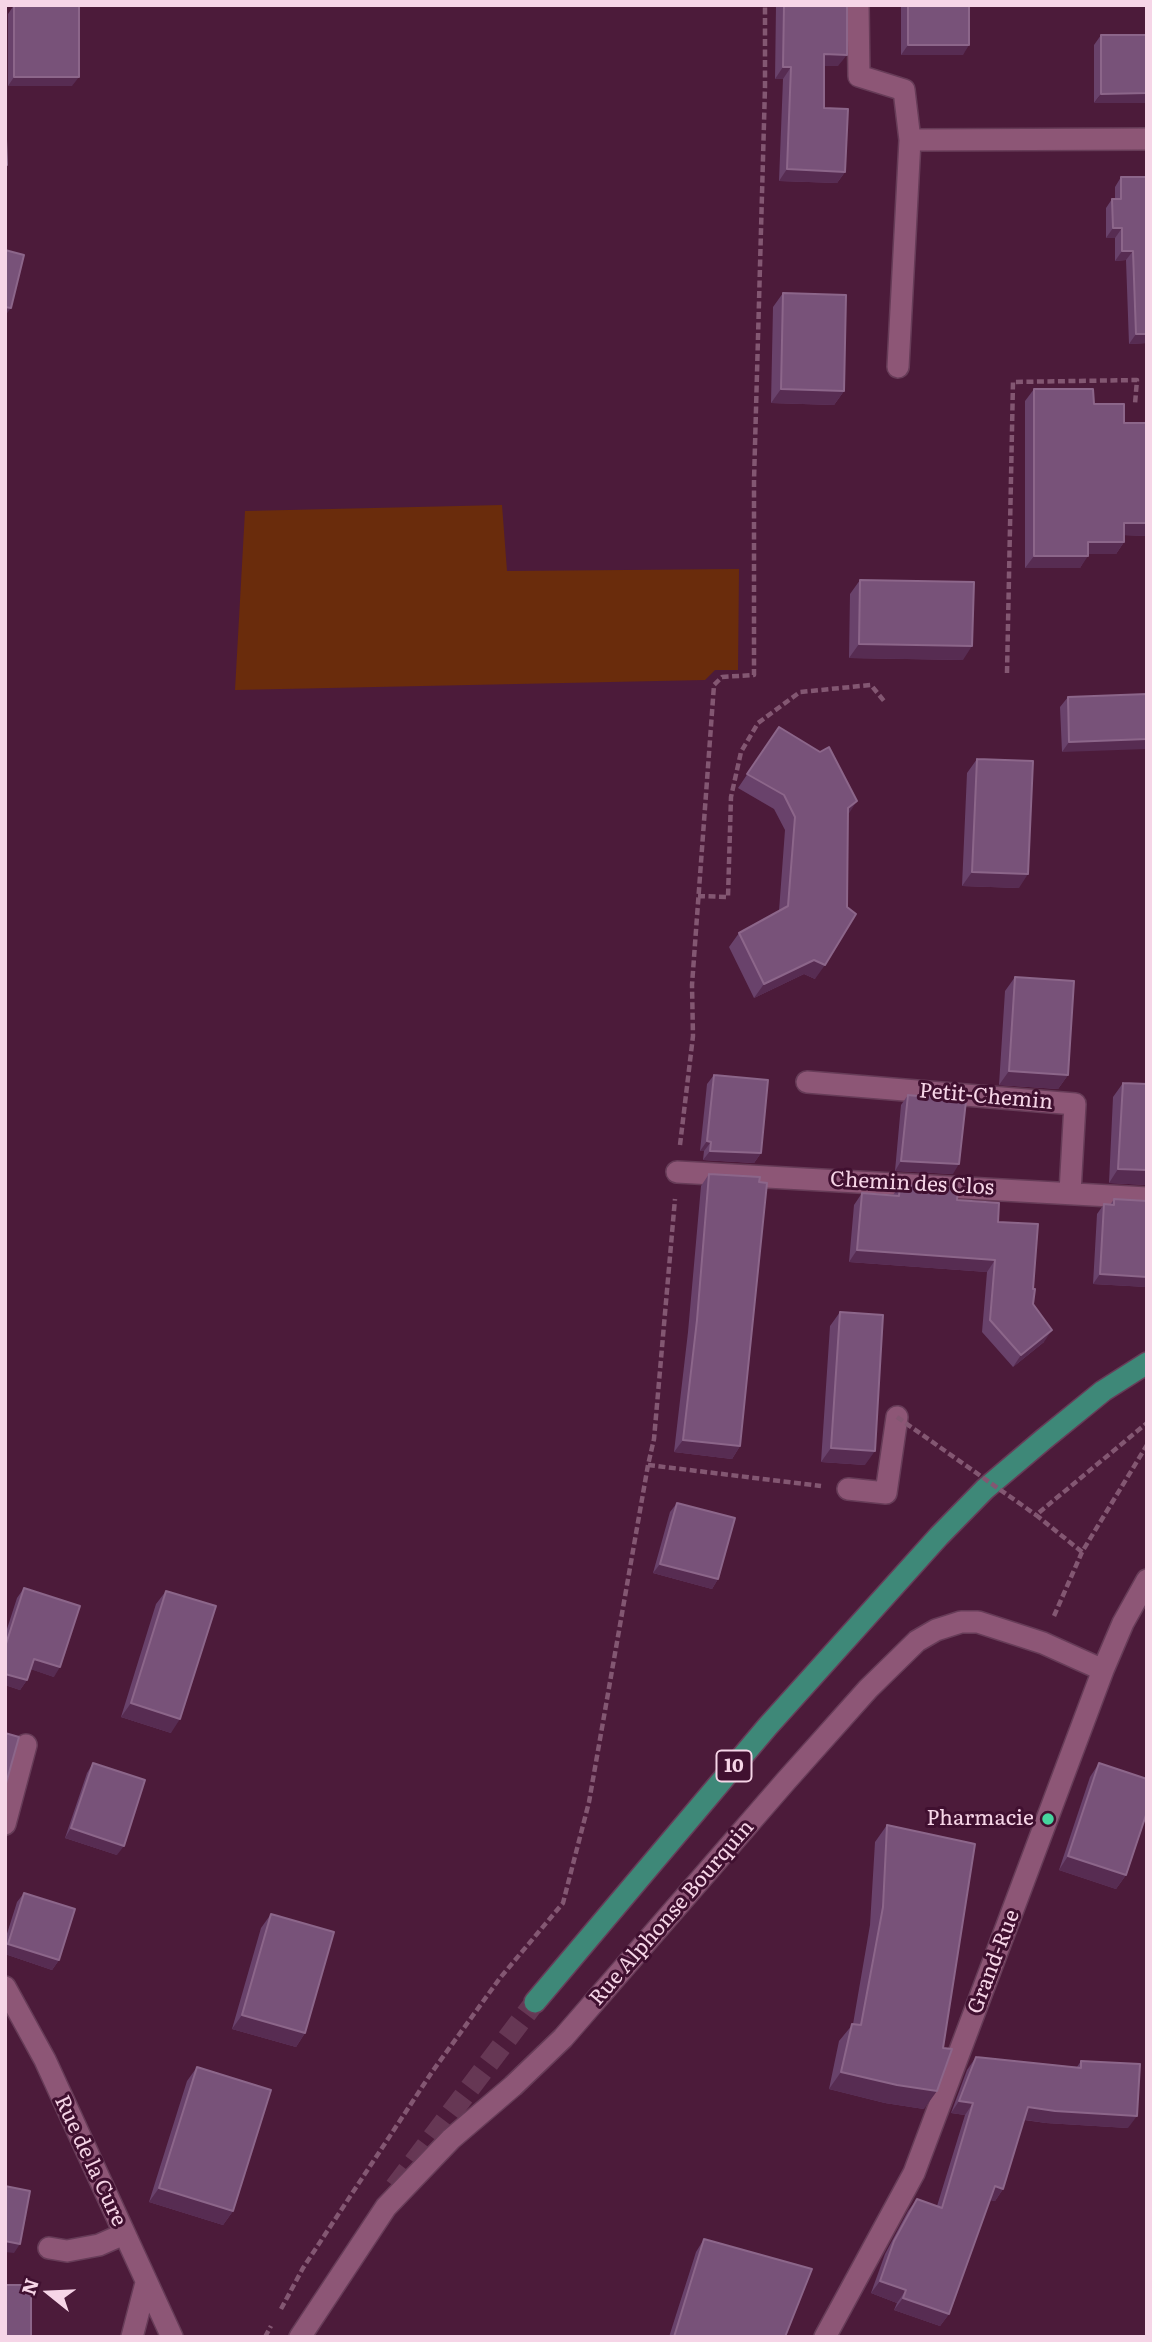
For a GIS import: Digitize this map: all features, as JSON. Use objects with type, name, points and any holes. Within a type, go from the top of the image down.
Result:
[{"type":"main road","name":"10","points":[[535,2002],[768,1726],[939,1536],[985,1489],[1044,1439],[1103,1391],[1147,1363]]},
{"type":"street","points":[[858,5],[859,76],[904,90],[910,140],[898,368]]},
{"type":"street","points":[[910,140],[1147,139]]},
{"type":"street","name":"Petit-Chemin","points":[[807,1082],[1075,1104],[1070,1192]]},
{"type":"street","name":"Chemin des Clos","points":[[677,1172],[1147,1198]]},
{"type":"street","points":[[848,1489],[886,1493],[897,1418]]},
{"type":"street","name":"Grand-Rue","points":[[825,2337],[914,2172],[1103,1670],[1123,1623],[1147,1580]]},
{"type":"street","name":"Rue Alphonse Bourquin","points":[[300,2337],[386,2207],[450,2139],[563,2038],[785,1782],[894,1661],[917,1641],[936,1630],[961,1622],[978,1622],[1043,1643],[1103,1670]]},
{"type":"street","points":[[5,1824],[26,1745]]},
{"type":"street","name":"Rue de la Cure","points":[[5,1987],[45,2060],[172,2337]]},
{"type":"street","points":[[50,2248],[67,2251],[99,2245],[124,2234]]},
{"type":"street","points":[[132,2337],[146,2283]]},
{"type":"path","points":[[765,5],[754,481],[754,675],[722,677],[714,685],[698,896],[728,897],[731,797],[741,752],[758,723],[800,692],[871,685],[884,701]]},
{"type":"path","points":[[1007,673],[1013,382],[1137,380],[1135,404]]},
{"type":"path","points":[[897,1418],[1036,1515],[1082,1552]]},
{"type":"path","points":[[1036,1515],[1147,1423]]},
{"type":"path","points":[[1043,1643],[1082,1552],[1147,1445]]},
{"type":"path","points":[[278,2314],[303,2268],[432,2072],[500,1978],[563,1903],[589,1802],[648,1465],[848,1489]]},
{"type":"path","points":[[265,2337],[271,2325]]},
{"type":"shaded area","points":[[502,505],[507,571],[739,569],[738,670],[715,670],[705,680],[235,690],[245,511]]},
{"type":"building","points":[[14,5],[79,5],[79,77],[14,77]]},
{"type":"building","points":[[784,5],[847,5],[847,55],[824,54],[824,108],[848,109],[845,172],[787,169],[791,67],[783,67]]},
{"type":"building","points":[[908,5],[969,5],[969,45],[908,45]]},
{"type":"building","points":[[1101,35],[1147,35],[1147,93],[1101,94]]},
{"type":"building","points":[[5,113],[7,165],[5,165]]},
{"type":"building","points":[[1121,177],[1147,177],[1147,334],[1136,334],[1133,251],[1122,251],[1122,228],[1113,228],[1112,199],[1121,199]]},
{"type":"building","points":[[5,250],[24,255],[11,308],[5,307]]},
{"type":"building","points":[[783,293],[846,295],[844,391],[781,389]]},
{"type":"building","points":[[1034,389],[1093,389],[1094,404],[1124,404],[1124,423],[1147,423],[1147,523],[1124,523],[1124,542],[1088,542],[1088,556],[1034,556]]},
{"type":"building","points":[[860,580],[974,582],[972,646],[859,644]]},
{"type":"building","points":[[1147,694],[1147,739],[1069,742],[1068,697]]},
{"type":"building","points":[[779,727],[820,752],[829,747],[857,801],[848,808],[847,907],[856,914],[825,965],[814,960],[764,984],[739,933],[788,906],[795,817],[784,795],[747,774]]},
{"type":"building","points":[[977,759],[1033,761],[1028,874],[972,872]]},
{"type":"building","points":[[1015,977],[1074,981],[1068,1075],[1009,1071]]},
{"type":"building","points":[[714,1075],[768,1080],[761,1153],[710,1151],[711,1142],[707,1141]]},
{"type":"building","points":[[1123,1083],[1147,1084],[1147,1170],[1118,1169]]},
{"type":"building","points":[[908,1095],[966,1101],[959,1164],[901,1161]]},
{"type":"building","points":[[709,1174],[760,1177],[759,1182],[767,1183],[740,1446],[683,1440],[697,1320]]},
{"type":"building","points":[[900,1185],[958,1188],[957,1200],[999,1203],[998,1222],[1038,1224],[1033,1304],[1052,1330],[1021,1355],[990,1320],[995,1260],[857,1250],[862,1193],[899,1196]]},
{"type":"building","points":[[1114,1199],[1147,1201],[1147,1277],[1100,1274],[1104,1204],[1114,1205]]},
{"type":"building","points":[[840,1312],[883,1315],[875,1451],[831,1448]]},
{"type":"building","points":[[677,1503],[735,1518],[718,1579],[660,1564]]},
{"type":"building","points":[[24,1588],[80,1606],[60,1667],[34,1659],[27,1680],[5,1674],[5,1647]]},
{"type":"building","points":[[166,1591],[216,1606],[180,1719],[131,1703]]},
{"type":"building","points":[[5,1733],[19,1737],[5,1787]]},
{"type":"building","points":[[93,1763],[145,1780],[124,1846],[71,1828]]},
{"type":"building","points":[[1099,1763],[1147,1779],[1147,1812],[1126,1875],[1068,1856]]},
{"type":"building","points":[[887,1825],[975,1844],[943,2048],[952,2049],[937,2091],[841,2072],[852,2024],[861,2025],[883,1907]]},
{"type":"building","points":[[24,1893],[75,1909],[59,1960],[8,1944]]},
{"type":"building","points":[[271,1914],[334,1932],[305,2033],[242,2015]]},
{"type":"building","points":[[976,2057],[1081,2068],[1081,2061],[1140,2064],[1137,2116],[1028,2107],[1003,2189],[995,2186],[949,2314],[903,2298],[906,2290],[880,2281],[894,2241],[917,2199],[942,2208],[973,2103],[959,2101]]},
{"type":"building","points":[[197,2067],[271,2090],[233,2211],[159,2188]]},
{"type":"building","points":[[5,2186],[30,2191],[20,2244],[5,2241]]},
{"type":"building","points":[[704,2239],[812,2269],[785,2337],[674,2337]]},
{"type":"building","points":[[5,2285],[31,2285],[31,2337],[5,2337]]},
{"type":"tunnel","points":[[395,2187],[535,2002]]},
{"type":"place","name":"Pharmacie","points":[[1048,1819]]}]
